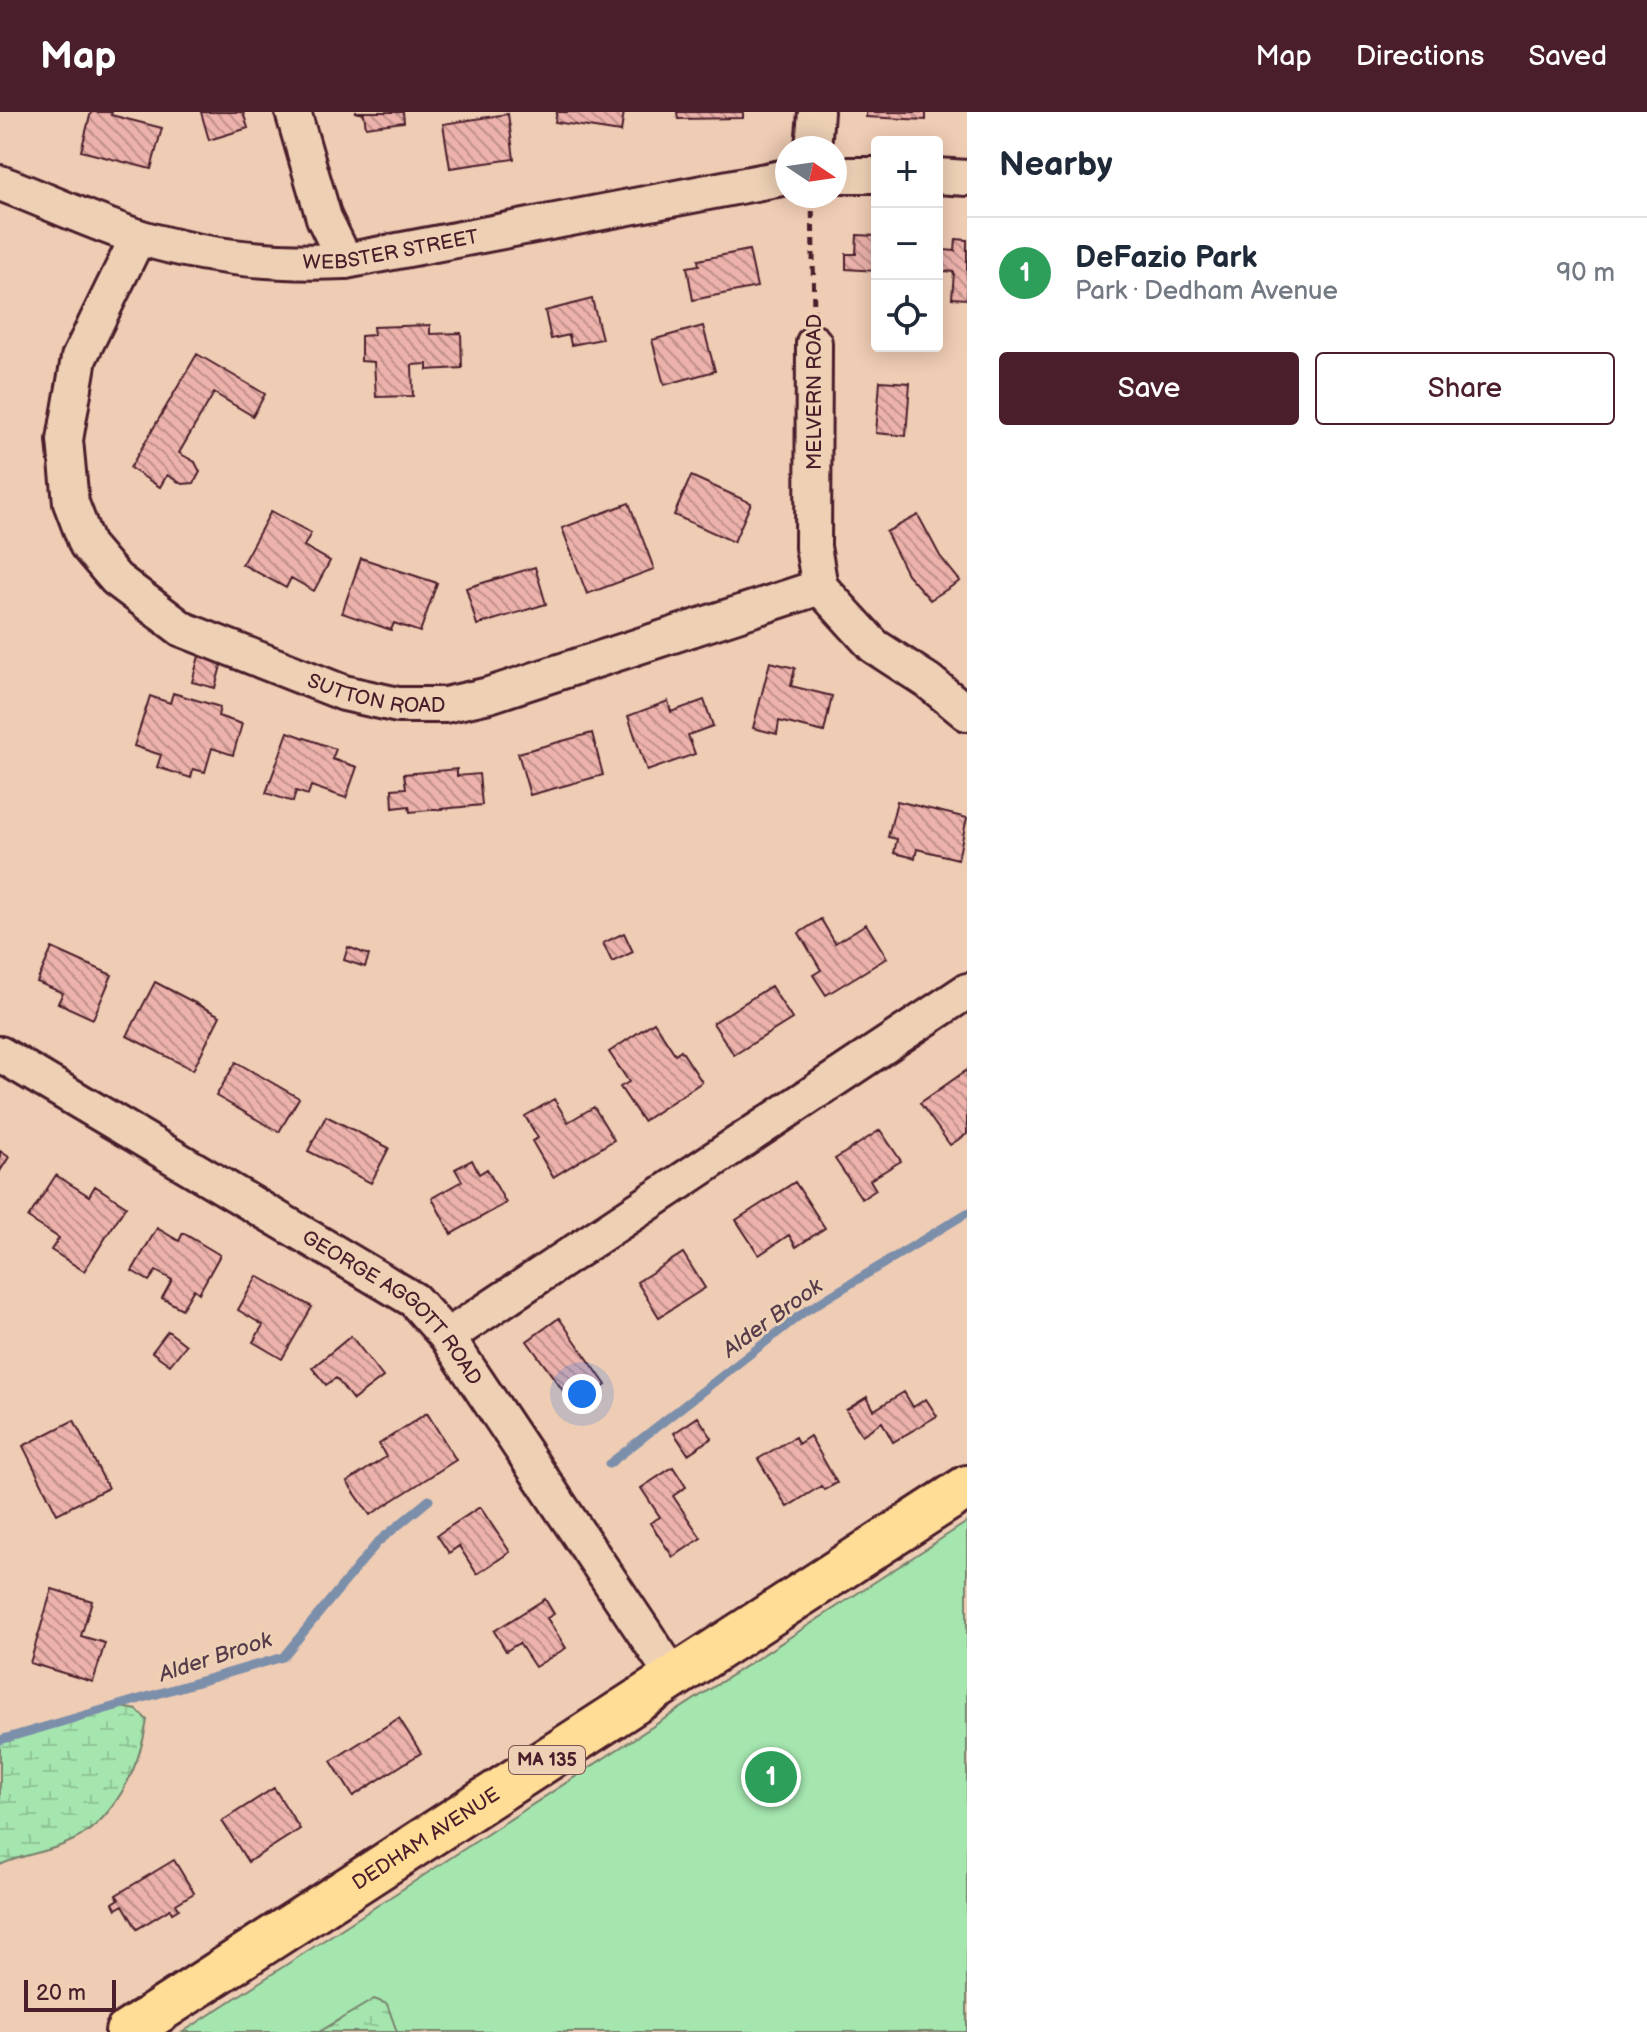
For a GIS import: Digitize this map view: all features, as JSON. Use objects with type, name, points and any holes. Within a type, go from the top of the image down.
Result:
[{"type":"main road","name":"DEDHAM AVENUE","points":[[127,2032],[967,1487]]},
{"type":"street","points":[[293,112],[324,218],[345,261]]},
{"type":"street","points":[[814,136],[816,112]]},
{"type":"street","points":[[847,175],[871,175]]},
{"type":"street","points":[[943,176],[967,178]]},
{"type":"street","name":"WEBSTER STREET","points":[[0,183],[138,237],[222,256],[303,263],[345,261],[775,179]]},
{"type":"street","name":"SUTTON ROAD","points":[[138,237],[79,358],[65,440],[71,503],[87,545],[116,579],[182,629],[344,693],[398,705],[445,705],[489,695],[820,587]]},
{"type":"street","name":"MELVERN ROAD","points":[[814,343],[813,547],[820,587]]},
{"type":"street","points":[[820,587],[874,646],[928,681],[967,713]]},
{"type":"street","points":[[447,1337],[967,991]]},
{"type":"street","name":"GEORGE AGGOTT ROAD","points":[[0,1054],[397,1287],[414,1300],[447,1337],[674,1677]]},
{"type":"path","name":"MELVERN ROAD","points":[[812,208],[814,343]]},
{"type":"green space","points":[[967,1522],[967,2032],[183,2032]]},
{"type":"green space","points":[[121,1707],[137,1710],[147,1720],[131,1775],[110,1809],[82,1835],[65,1844],[0,1865],[0,1741]]},
{"type":"green space","points":[[374,1999],[387,2004],[397,2032],[319,2032]]},
{"type":"building","points":[[91,112],[112,112],[111,115],[162,128],[151,169],[81,151]]},
{"type":"building","points":[[201,112],[243,112],[248,128],[209,140]]},
{"type":"building","points":[[355,112],[403,112],[404,122],[366,127],[364,114]]},
{"type":"building","points":[[557,112],[624,112],[621,132],[555,122]]},
{"type":"building","points":[[677,112],[743,112],[743,118],[678,119]]},
{"type":"building","points":[[866,112],[926,112],[926,120],[866,117]]},
{"type":"building","points":[[508,114],[514,159],[450,168],[443,124]]},
{"type":"building","points":[[857,235],[871,236],[871,271],[846,269],[846,254],[856,254]]},
{"type":"building","points":[[956,239],[967,240],[967,299],[952,298],[954,272],[943,271],[944,250],[955,251]]},
{"type":"building","points":[[749,250],[757,287],[693,300],[687,267],[699,265],[698,260]]},
{"type":"building","points":[[592,299],[602,339],[571,345],[569,335],[551,339],[545,311]]},
{"type":"building","points":[[430,325],[430,334],[461,333],[462,368],[427,370],[427,364],[412,365],[413,396],[376,397],[374,362],[361,361],[361,336],[374,335],[373,327]]},
{"type":"building","points":[[703,326],[715,371],[664,385],[652,340]]},
{"type":"building","points":[[197,354],[265,394],[253,416],[214,393],[179,453],[195,462],[200,472],[194,483],[182,484],[167,475],[160,487],[130,468]]},
{"type":"building","points":[[880,381],[910,383],[906,436],[876,433]]},
{"type":"building","points":[[691,476],[751,503],[734,542],[674,515]]},
{"type":"building","points":[[629,503],[654,569],[587,594],[562,528]]},
{"type":"building","points":[[271,511],[311,533],[304,546],[330,561],[314,591],[291,578],[286,588],[242,564]]},
{"type":"building","points":[[918,515],[940,556],[960,581],[930,600],[907,574],[886,532]]},
{"type":"building","points":[[361,558],[437,583],[420,632],[394,623],[391,630],[342,613]]},
{"type":"building","points":[[535,567],[546,604],[477,625],[466,588]]},
{"type":"building","points":[[199,656],[222,662],[215,688],[192,682]]},
{"type":"building","points":[[770,662],[795,668],[791,686],[832,696],[824,732],[779,721],[777,734],[753,728]]},
{"type":"building","points":[[173,693],[220,707],[218,716],[242,724],[233,755],[212,748],[205,772],[193,769],[191,778],[157,767],[161,755],[134,746],[150,696],[170,703]]},
{"type":"building","points":[[704,700],[713,726],[688,735],[695,754],[647,771],[628,716],[668,701],[671,712]]},
{"type":"building","points":[[288,732],[336,749],[332,759],[357,767],[346,798],[311,786],[308,795],[296,791],[293,802],[266,793]]},
{"type":"building","points":[[592,733],[603,775],[530,795],[518,753]]},
{"type":"building","points":[[457,769],[457,776],[479,774],[482,805],[410,812],[409,806],[393,808],[392,789],[406,788],[404,774]]},
{"type":"building","points":[[897,801],[967,818],[958,859],[917,849],[915,858],[894,853],[897,839],[888,837]]},
{"type":"building","points":[[821,919],[835,943],[866,924],[887,958],[826,995],[813,975],[821,970],[799,933]]},
{"type":"building","points":[[624,933],[633,952],[612,962],[603,943]]},
{"type":"building","points":[[348,947],[369,955],[365,967],[344,960]]},
{"type":"building","points":[[52,948],[112,975],[93,1019],[58,1003],[63,993],[37,982]]},
{"type":"building","points":[[155,982],[220,1016],[193,1070],[127,1036]]},
{"type":"building","points":[[771,986],[792,1019],[734,1055],[713,1023]]},
{"type":"building","points":[[654,1022],[675,1054],[681,1050],[702,1082],[643,1121],[620,1087],[629,1082],[609,1052]]},
{"type":"building","points":[[236,1062],[299,1098],[279,1132],[216,1096]]},
{"type":"building","points":[[967,1070],[967,1134],[950,1145],[920,1103]]},
{"type":"building","points":[[554,1099],[568,1122],[594,1107],[614,1140],[553,1177],[532,1141],[538,1138],[525,1116]]},
{"type":"building","points":[[326,1116],[389,1148],[371,1183],[308,1151]]},
{"type":"building","points":[[880,1130],[901,1161],[870,1180],[876,1190],[862,1199],[835,1159]]},
{"type":"building","points":[[0,1151],[9,1157],[0,1171]]},
{"type":"building","points":[[472,1160],[479,1174],[487,1169],[506,1203],[451,1234],[432,1198],[462,1181],[455,1169]]},
{"type":"building","points":[[56,1175],[89,1196],[95,1186],[126,1206],[84,1271],[51,1250],[59,1238],[28,1218]]},
{"type":"building","points":[[795,1182],[825,1228],[796,1247],[789,1235],[759,1255],[736,1220]]},
{"type":"building","points":[[157,1228],[179,1241],[183,1233],[220,1255],[199,1293],[194,1289],[182,1309],[162,1298],[172,1280],[156,1271],[149,1281],[132,1271]]},
{"type":"building","points":[[683,1253],[705,1288],[659,1317],[637,1282]]},
{"type":"building","points":[[257,1276],[312,1307],[282,1359],[253,1342],[263,1325],[238,1310]]},
{"type":"building","points":[[559,1318],[606,1385],[586,1400],[574,1384],[564,1392],[527,1341]]},
{"type":"building","points":[[168,1331],[186,1345],[170,1365],[152,1352]]},
{"type":"building","points":[[351,1336],[383,1377],[353,1400],[336,1378],[326,1385],[312,1368]]},
{"type":"building","points":[[904,1392],[913,1407],[926,1399],[937,1416],[893,1442],[882,1422],[862,1435],[846,1410],[867,1397],[874,1410]]},
{"type":"building","points":[[427,1413],[456,1460],[370,1515],[347,1482],[386,1457],[379,1444]]},
{"type":"building","points":[[698,1417],[712,1438],[688,1454],[674,1433]]},
{"type":"building","points":[[74,1420],[108,1488],[57,1514],[23,1446]]},
{"type":"building","points":[[810,1436],[837,1483],[824,1490],[821,1486],[787,1507],[758,1459],[795,1437],[798,1444]]},
{"type":"building","points":[[673,1467],[686,1487],[673,1496],[701,1538],[673,1557],[650,1523],[660,1517],[641,1488]]},
{"type":"building","points":[[480,1507],[510,1552],[477,1574],[459,1546],[449,1553],[437,1535]]},
{"type":"building","points":[[52,1589],[92,1601],[81,1636],[105,1643],[93,1682],[30,1663]]},
{"type":"building","points":[[545,1599],[554,1614],[547,1618],[566,1648],[535,1667],[519,1643],[506,1651],[494,1631]]},
{"type":"building","points":[[399,1718],[421,1753],[353,1796],[331,1761]]},
{"type":"building","points":[[274,1788],[300,1829],[248,1862],[222,1821]]},
{"type":"building","points":[[174,1860],[194,1893],[176,1904],[179,1909],[172,1913],[170,1909],[137,1929],[123,1905],[116,1909],[113,1903],[119,1899],[116,1895]]},
{"type":"waterway","name":"Alder Brook","points":[[609,1464],[804,1312],[967,1213]]},
{"type":"waterway","name":"Alder Brook","points":[[0,1740],[283,1657],[378,1542],[429,1500]]},
{"type":"place","name":"DeFazio Park","points":[[771,1777]]}]
